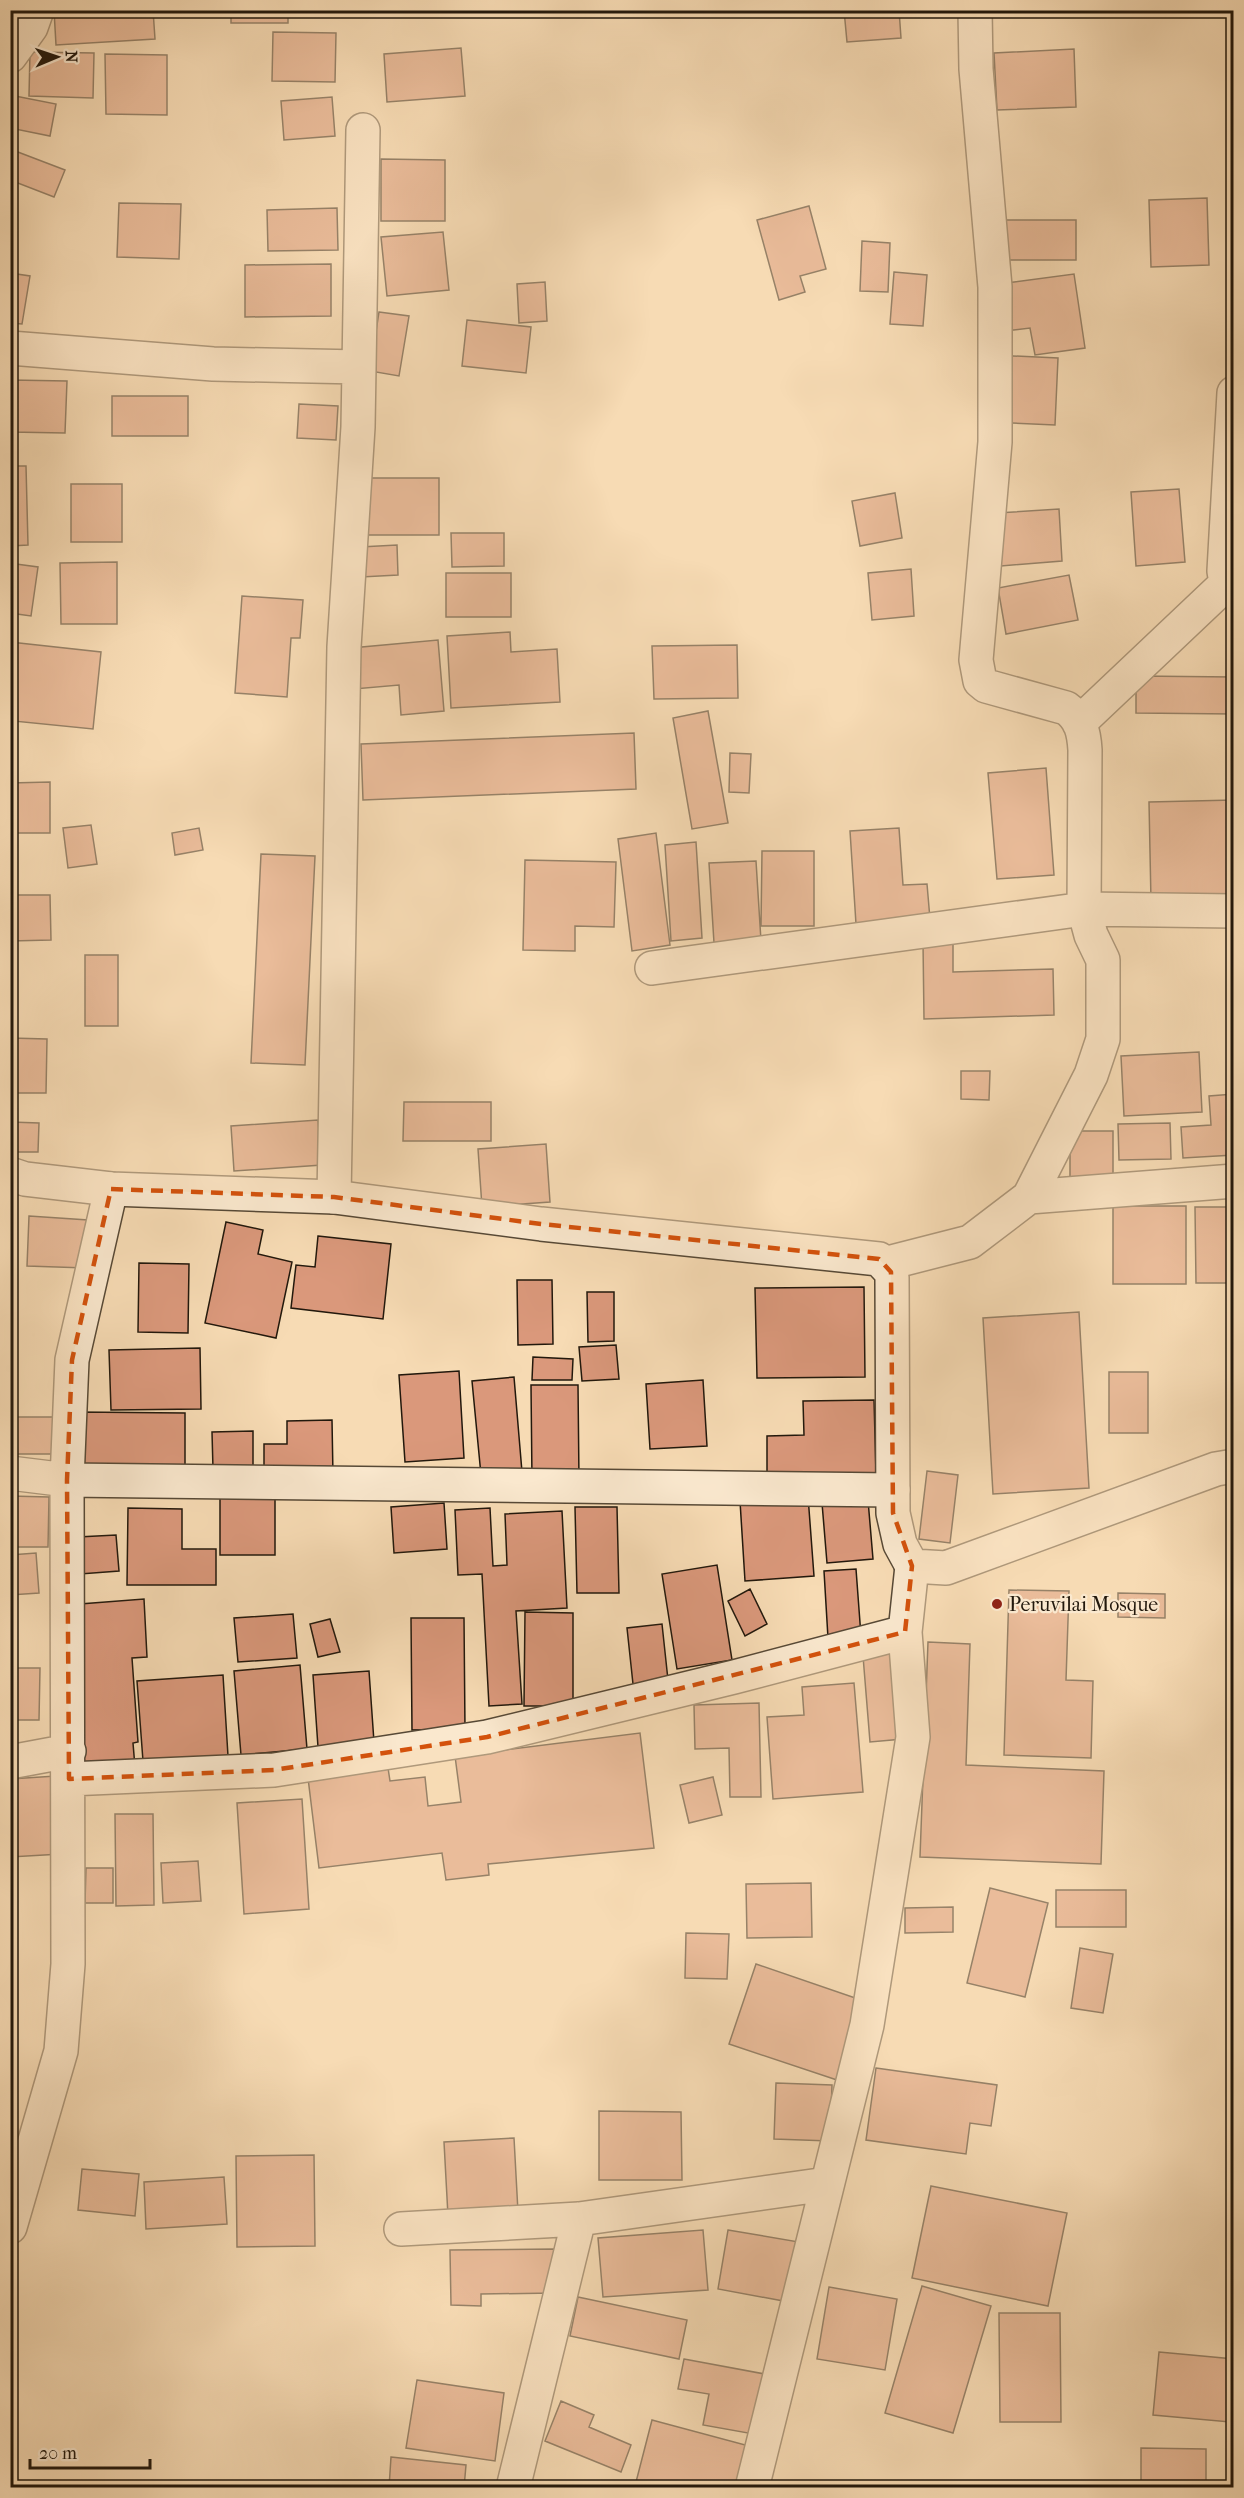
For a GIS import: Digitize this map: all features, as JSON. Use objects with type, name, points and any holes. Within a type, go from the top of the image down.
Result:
[{"type":"street","points":[[10,56],[31,27],[37,10]]},
{"type":"street","points":[[884,1264],[970,1242],[1029,1197],[1091,1075],[1103,1039],[1103,960],[1090,935],[1084,909],[1085,750],[1079,723],[1075,715],[1066,708],[986,686],[980,681],[976,660],[995,442],[995,287],[976,69],[975,10]]},
{"type":"street","points":[[334,1197],[344,647],[358,427],[363,130]]},
{"type":"street","points":[[10,348],[213,364],[359,367]]},
{"type":"street","points":[[1079,723],[1231,583],[1224,571],[1233,393]]},
{"type":"street","points":[[652,968],[1084,909],[1233,910]]},
{"type":"street","points":[[10,1174],[24,1179],[111,1189],[334,1197],[541,1224],[879,1258],[892,1278],[893,1513],[900,1544],[912,1566],[905,1632],[913,1737],[867,2025],[752,2487]]},
{"type":"street","points":[[1029,1197],[1233,1181]]},
{"type":"street","points":[[10,2227],[61,2051],[68,1964],[67,1480],[72,1360],[111,1189]]},
{"type":"street","points":[[912,1566],[946,1568],[1216,1469],[1233,1467]]},
{"type":"street","points":[[10,1473],[67,1480],[893,1490]]},
{"type":"street","points":[[10,1762],[274,1770],[486,1737],[734,1677],[905,1632]]},
{"type":"street","points":[[401,2229],[579,2219],[827,2184]]},
{"type":"street","points":[[513,2487],[579,2219]]},
{"type":"highlighted area","points":[[111,1189],[334,1197],[541,1224],[879,1259],[891,1272],[893,1513],[912,1566],[905,1632],[487,1737],[274,1770],[69,1779],[67,1480],[72,1360]]},
{"type":"building","points":[[54,10],[153,10],[155,39],[56,45]]},
{"type":"building","points":[[231,10],[288,10],[288,23],[231,23]]},
{"type":"building","points":[[844,10],[899,10],[901,38],[847,42]]},
{"type":"building","points":[[1229,10],[1234,10],[1234,45],[1229,45]]},
{"type":"building","points":[[273,32],[336,33],[335,82],[272,81]]},
{"type":"building","points":[[461,48],[465,96],[387,102],[384,54]]},
{"type":"building","points":[[1074,49],[1076,107],[997,110],[994,53]]},
{"type":"building","points":[[30,52],[94,53],[93,98],[29,96]]},
{"type":"building","points":[[105,54],[167,55],[167,115],[106,114]]},
{"type":"building","points":[[10,95],[56,104],[50,136],[10,128]]},
{"type":"building","points":[[332,97],[335,136],[284,140],[281,101]]},
{"type":"building","points":[[10,149],[65,170],[54,197],[10,180]]},
{"type":"building","points":[[381,159],[445,160],[445,221],[381,221]]},
{"type":"building","points":[[1207,198],[1209,265],[1151,267],[1149,200]]},
{"type":"building","points":[[119,203],[181,204],[179,259],[117,257]]},
{"type":"building","points":[[809,206],[826,269],[800,276],[805,292],[779,300],[757,220]]},
{"type":"building","points":[[337,208],[338,250],[268,251],[267,210]]},
{"type":"building","points":[[994,220],[1076,220],[1076,260],[994,260]]},
{"type":"building","points":[[443,232],[449,290],[387,296],[381,237]]},
{"type":"building","points":[[862,241],[890,243],[888,292],[860,291]]},
{"type":"building","points":[[331,264],[331,316],[245,317],[245,265]]},
{"type":"building","points":[[894,272],[927,275],[923,326],[890,324]]},
{"type":"building","points":[[10,273],[30,276],[22,324],[10,323]]},
{"type":"building","points":[[1074,274],[1085,348],[1035,355],[1030,328],[1005,331],[999,284]]},
{"type":"building","points":[[545,282],[547,321],[519,323],[517,284]]},
{"type":"building","points":[[379,312],[409,316],[399,376],[370,371]]},
{"type":"building","points":[[467,320],[531,327],[526,373],[462,366]]},
{"type":"building","points":[[993,355],[1058,358],[1055,425],[989,422]]},
{"type":"building","points":[[10,380],[67,381],[65,433],[10,432]]},
{"type":"building","points":[[112,396],[188,396],[188,436],[112,436]]},
{"type":"building","points":[[299,404],[338,406],[336,440],[297,438]]},
{"type":"building","points":[[10,466],[26,466],[28,545],[10,546]]},
{"type":"building","points":[[366,478],[439,478],[439,535],[366,535]]},
{"type":"building","points":[[71,484],[122,484],[122,542],[71,542]]},
{"type":"building","points":[[1179,489],[1185,562],[1136,566],[1131,492]]},
{"type":"building","points":[[895,493],[902,538],[860,546],[852,501]]},
{"type":"building","points":[[1059,509],[1062,561],[1001,566],[997,513]]},
{"type":"building","points":[[451,533],[504,533],[504,566],[452,567]]},
{"type":"building","points":[[397,545],[398,575],[361,577],[360,547]]},
{"type":"building","points":[[117,562],[117,624],[61,624],[60,563]]},
{"type":"building","points":[[16,564],[38,567],[31,616],[10,613]]},
{"type":"building","points":[[911,569],[914,616],[872,620],[868,573]]},
{"type":"building","points":[[446,573],[511,573],[511,617],[446,617]]},
{"type":"building","points":[[1069,575],[1078,620],[1006,634],[998,588]]},
{"type":"building","points":[[242,596],[303,600],[300,638],[291,638],[287,697],[235,693]]},
{"type":"building","points":[[510,632],[511,652],[557,649],[560,702],[451,708],[447,636]]},
{"type":"building","points":[[438,640],[444,711],[401,715],[399,685],[354,689],[351,648]]},
{"type":"building","points":[[10,642],[101,652],[93,729],[14,721],[10,748]]},
{"type":"building","points":[[737,645],[738,698],[654,699],[652,646]]},
{"type":"building","points":[[1136,676],[1234,677],[1234,714],[1136,713]]},
{"type":"building","points":[[708,711],[728,823],[692,829],[673,718]]},
{"type":"building","points":[[634,733],[636,789],[363,800],[361,744]]},
{"type":"building","points":[[730,753],[751,754],[749,793],[729,792]]},
{"type":"building","points":[[1046,768],[1054,875],[997,879],[988,773]]},
{"type":"building","points":[[50,782],[50,833],[10,833],[10,783]]},
{"type":"building","points":[[1234,800],[1234,899],[1151,901],[1149,802]]},
{"type":"building","points":[[91,825],[97,864],[68,868],[63,828]]},
{"type":"building","points":[[199,828],[203,850],[175,855],[172,833]]},
{"type":"building","points":[[899,828],[903,885],[927,884],[930,919],[856,924],[850,831]]},
{"type":"building","points":[[656,833],[670,945],[632,951],[618,839]]},
{"type":"building","points":[[696,842],[702,938],[671,941],[665,845]]},
{"type":"building","points":[[762,851],[814,851],[814,926],[761,926]]},
{"type":"building","points":[[261,854],[315,856],[305,1065],[251,1063]]},
{"type":"building","points":[[525,860],[616,862],[614,927],[575,926],[575,951],[523,950]]},
{"type":"building","points":[[756,861],[761,941],[714,943],[709,863]]},
{"type":"building","points":[[10,895],[50,895],[51,940],[10,941]]},
{"type":"building","points":[[923,942],[953,942],[953,972],[1053,969],[1054,1015],[924,1019]]},
{"type":"building","points":[[85,955],[118,955],[118,1026],[85,1026]]},
{"type":"building","points":[[10,1038],[47,1039],[46,1093],[10,1093]]},
{"type":"building","points":[[1199,1052],[1202,1112],[1124,1116],[1121,1056]]},
{"type":"building","points":[[961,1071],[990,1071],[989,1100],[961,1099]]},
{"type":"building","points":[[1234,1094],[1234,1155],[1183,1158],[1181,1127],[1211,1125],[1209,1096]]},
{"type":"building","points":[[404,1102],[491,1102],[491,1141],[403,1141]]},
{"type":"building","points":[[318,1120],[322,1165],[234,1171],[231,1126]]},
{"type":"building","points":[[10,1122],[39,1123],[38,1152],[10,1152]]},
{"type":"building","points":[[1170,1123],[1171,1159],[1119,1160],[1118,1124]]},
{"type":"building","points":[[1070,1131],[1113,1131],[1113,1177],[1070,1177]]},
{"type":"building","points":[[546,1144],[550,1202],[482,1207],[478,1149]]},
{"type":"building","points":[[1113,1206],[1186,1206],[1186,1284],[1113,1284]]},
{"type":"building","points":[[1195,1207],[1234,1207],[1234,1283],[1196,1283]]},
{"type":"building","points":[[29,1216],[88,1220],[86,1268],[27,1266]]},
{"type":"building","points":[[226,1222],[263,1230],[258,1254],[292,1262],[276,1338],[205,1323]]},
{"type":"building","points":[[318,1236],[391,1244],[383,1319],[291,1308],[296,1265],[315,1267]]},
{"type":"building","points":[[139,1263],[189,1264],[188,1333],[138,1332]]},
{"type":"building","points":[[517,1280],[552,1280],[553,1344],[518,1345]]},
{"type":"building","points":[[864,1287],[865,1377],[757,1378],[755,1288]]},
{"type":"building","points":[[587,1292],[614,1292],[614,1341],[588,1342]]},
{"type":"building","points":[[1079,1312],[1089,1488],[993,1494],[983,1318]]},
{"type":"building","points":[[616,1345],[619,1379],[582,1381],[579,1347]]},
{"type":"building","points":[[200,1348],[201,1409],[111,1410],[109,1350]]},
{"type":"building","points":[[533,1357],[573,1359],[572,1380],[532,1380]]},
{"type":"building","points":[[459,1371],[464,1458],[405,1462],[399,1375]]},
{"type":"building","points":[[1109,1372],[1148,1372],[1148,1433],[1109,1433]]},
{"type":"building","points":[[514,1377],[522,1472],[481,1475],[472,1381]]},
{"type":"building","points":[[703,1380],[707,1446],[650,1449],[646,1384]]},
{"type":"building","points":[[531,1385],[578,1385],[579,1480],[532,1481]]},
{"type":"building","points":[[874,1400],[876,1474],[767,1476],[767,1436],[804,1435],[803,1401]]},
{"type":"building","points":[[76,1412],[185,1413],[185,1468],[76,1467]]},
{"type":"building","points":[[10,1417],[60,1417],[60,1454],[10,1454]]},
{"type":"building","points":[[332,1420],[333,1476],[264,1477],[264,1444],[287,1444],[287,1421]]},
{"type":"building","points":[[253,1431],[253,1469],[213,1469],[212,1432]]},
{"type":"building","points":[[927,1471],[958,1475],[950,1543],[919,1539]]},
{"type":"building","points":[[220,1495],[275,1496],[275,1555],[220,1555]]},
{"type":"building","points":[[10,1496],[49,1497],[48,1547],[10,1547]]},
{"type":"building","points":[[808,1496],[814,1576],[745,1581],[740,1501]]},
{"type":"building","points":[[868,1500],[873,1559],[827,1563],[822,1503]]},
{"type":"building","points":[[444,1503],[447,1549],[394,1553],[391,1507]]},
{"type":"building","points":[[575,1507],[617,1507],[619,1593],[577,1593]]},
{"type":"building","points":[[128,1508],[182,1509],[182,1549],[216,1549],[216,1585],[127,1585]]},
{"type":"building","points":[[490,1508],[493,1566],[507,1565],[505,1514],[562,1511],[567,1608],[516,1611],[522,1704],[489,1706],[482,1574],[458,1575],[455,1510]]},
{"type":"building","points":[[116,1535],[119,1571],[80,1574],[78,1537]]},
{"type":"building","points":[[36,1553],[39,1593],[10,1595],[10,1555]]},
{"type":"building","points":[[717,1565],[732,1660],[677,1669],[662,1574]]},
{"type":"building","points":[[856,1569],[861,1636],[828,1638],[824,1571]]},
{"type":"building","points":[[750,1589],[767,1624],[745,1636],[728,1601]]},
{"type":"building","points":[[1009,1590],[1069,1591],[1066,1680],[1093,1681],[1091,1758],[1004,1755]]},
{"type":"building","points":[[1118,1593],[1165,1594],[1165,1618],[1118,1617]]},
{"type":"building","points":[[144,1599],[147,1657],[132,1658],[138,1742],[133,1743],[135,1767],[78,1771],[67,1605]]},
{"type":"building","points":[[525,1612],[573,1613],[573,1706],[524,1706]]},
{"type":"building","points":[[293,1614],[297,1658],[238,1662],[234,1618]]},
{"type":"building","points":[[411,1618],[464,1618],[465,1729],[412,1730]]},
{"type":"building","points":[[330,1619],[340,1652],[318,1657],[310,1624]]},
{"type":"building","points":[[662,1624],[668,1680],[633,1684],[627,1628]]},
{"type":"building","points":[[928,1642],[970,1644],[966,1765],[1104,1771],[1101,1864],[920,1857]]},
{"type":"building","points":[[896,1653],[903,1739],[870,1742],[863,1656]]},
{"type":"building","points":[[300,1665],[307,1749],[241,1755],[234,1671]]},
{"type":"building","points":[[10,1668],[40,1668],[39,1720],[10,1720]]},
{"type":"building","points":[[369,1671],[374,1742],[318,1747],[313,1675]]},
{"type":"building","points":[[223,1675],[228,1756],[143,1761],[137,1681]]},
{"type":"building","points":[[854,1683],[863,1792],[773,1799],[767,1717],[804,1715],[802,1687]]},
{"type":"building","points":[[759,1703],[761,1797],[730,1797],[729,1748],[695,1749],[694,1705]]},
{"type":"building","points":[[640,1733],[654,1848],[488,1864],[489,1875],[446,1880],[442,1853],[319,1868],[308,1778],[388,1768],[390,1781],[425,1777],[428,1806],[461,1802],[455,1756]]},
{"type":"building","points":[[56,1776],[61,1854],[10,1857],[10,1779]]},
{"type":"building","points":[[713,1777],[722,1815],[689,1823],[680,1785]]},
{"type":"building","points":[[302,1799],[309,1909],[244,1914],[237,1803]]},
{"type":"building","points":[[115,1814],[153,1814],[154,1905],[116,1906]]},
{"type":"building","points":[[198,1861],[201,1901],[163,1903],[161,1863]]},
{"type":"building","points":[[86,1868],[113,1868],[113,1903],[85,1903]]},
{"type":"building","points":[[811,1883],[812,1937],[747,1938],[746,1884]]},
{"type":"building","points":[[990,1888],[1048,1903],[1025,1997],[967,1983]]},
{"type":"building","points":[[1056,1890],[1126,1890],[1126,1927],[1056,1927]]},
{"type":"building","points":[[953,1907],[953,1932],[905,1933],[905,1908]]},
{"type":"building","points":[[686,1933],[729,1934],[727,1979],[685,1978]]},
{"type":"building","points":[[1080,1948],[1113,1954],[1103,2013],[1071,2008]]},
{"type":"building","points":[[756,1964],[864,2001],[837,2080],[729,2044]]},
{"type":"building","points":[[876,2068],[997,2085],[991,2126],[970,2123],[966,2154],[866,2140]]},
{"type":"building","points":[[776,2083],[832,2085],[830,2141],[774,2139]]},
{"type":"building","points":[[599,2111],[681,2112],[682,2180],[599,2180]]},
{"type":"building","points":[[514,2138],[518,2212],[448,2216],[444,2142]]},
{"type":"building","points":[[314,2155],[315,2246],[237,2247],[236,2156]]},
{"type":"building","points":[[82,2169],[139,2174],[135,2216],[78,2210]]},
{"type":"building","points":[[224,2177],[227,2224],[146,2229],[144,2182]]},
{"type":"building","points":[[931,2186],[1067,2213],[1048,2306],[912,2278]]},
{"type":"building","points":[[703,2230],[708,2290],[603,2297],[598,2238]]},
{"type":"building","points":[[728,2230],[799,2242],[789,2302],[718,2289]]},
{"type":"building","points":[[554,2249],[554,2293],[481,2294],[481,2306],[451,2305],[450,2250]]},
{"type":"building","points":[[922,2286],[991,2306],[953,2433],[885,2413]]},
{"type":"building","points":[[829,2287],[897,2299],[885,2370],[817,2359]]},
{"type":"building","points":[[578,2297],[687,2320],[679,2359],[570,2336]]},
{"type":"building","points":[[999,2313],[1060,2313],[1061,2422],[1000,2422]]},
{"type":"building","points":[[1159,2352],[1234,2359],[1230,2422],[1153,2415]]},
{"type":"building","points":[[684,2359],[770,2375],[759,2435],[703,2425],[709,2394],[678,2389]]},
{"type":"building","points":[[417,2380],[504,2393],[495,2461],[406,2448]]},
{"type":"building","points":[[561,2401],[594,2415],[589,2427],[631,2445],[621,2472],[545,2441]]},
{"type":"building","points":[[652,2420],[749,2446],[738,2488],[657,2488],[636,2482]]},
{"type":"building","points":[[1141,2448],[1206,2449],[1206,2488],[1141,2488]]},
{"type":"building","points":[[391,2457],[466,2465],[464,2488],[389,2488]]},
{"type":"place","name":"Peruvilai Mosque","points":[[997,1604]]}]
